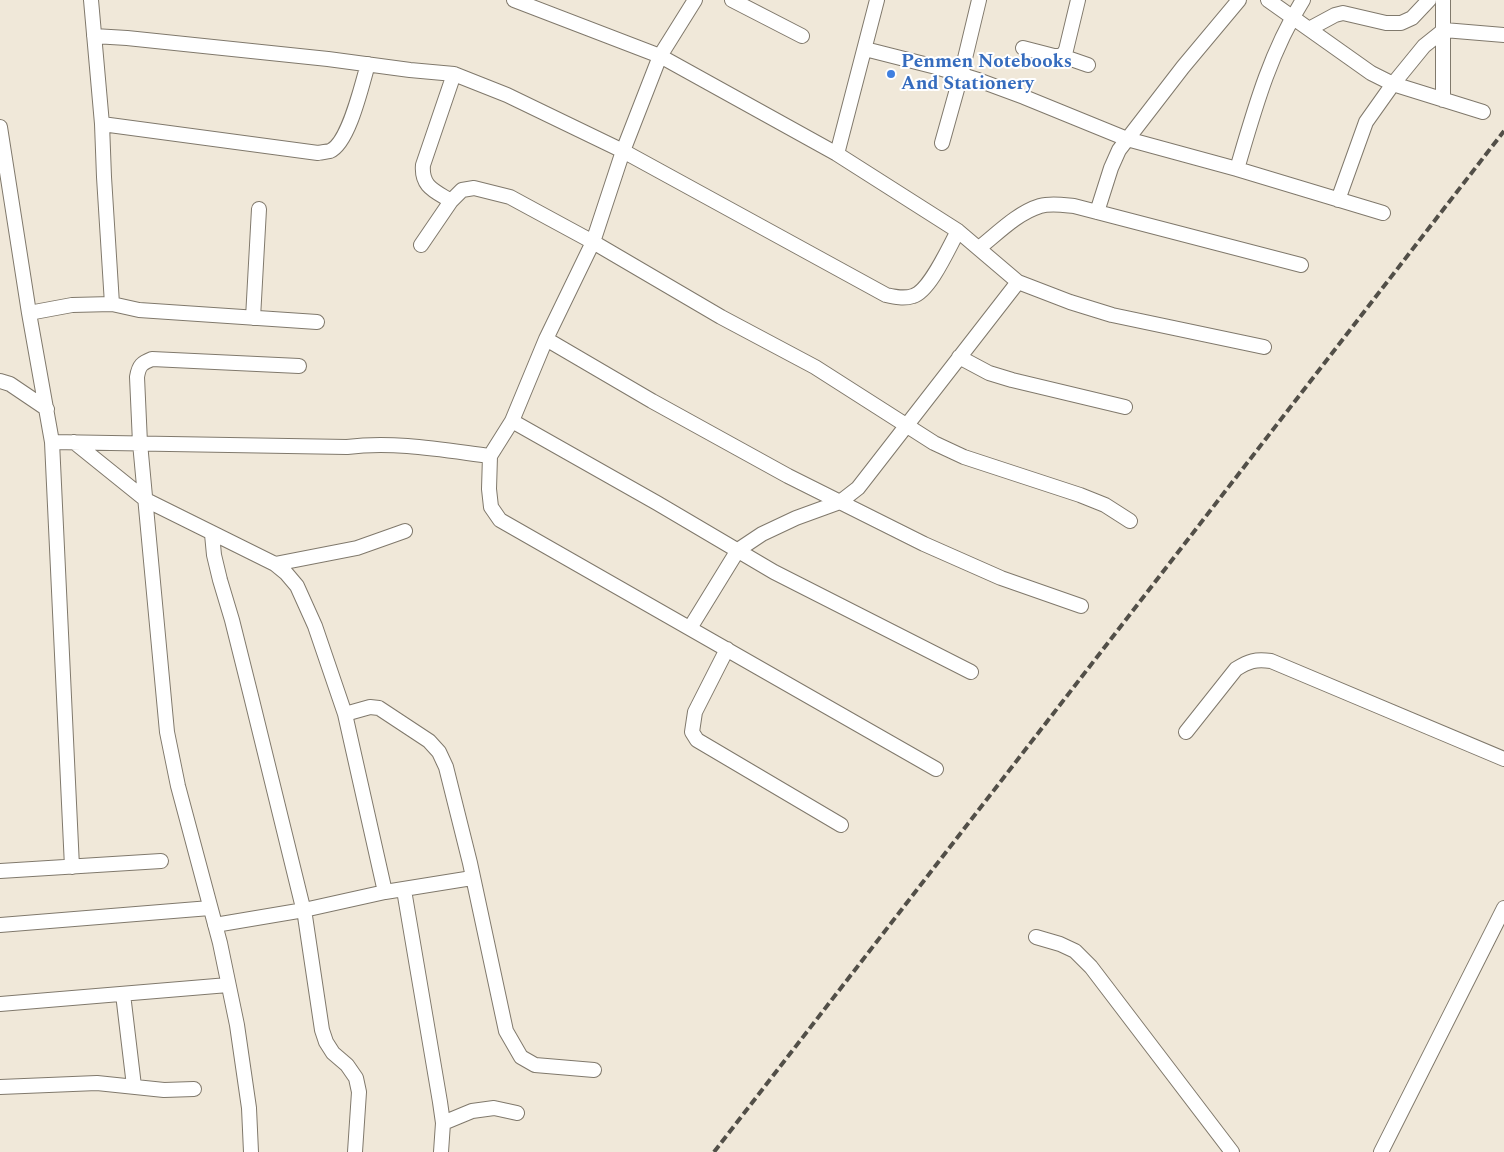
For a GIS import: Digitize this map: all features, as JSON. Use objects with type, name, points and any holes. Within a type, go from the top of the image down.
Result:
[{"type":"street","points":[[91,0],[102,124],[112,304]]},
{"type":"street","points":[[514,0],[660,56],[836,154],[958,231],[1018,282],[1070,302],[1112,315],[1264,347]]},
{"type":"street","points":[[695,0],[660,56],[623,151],[593,242],[546,339],[512,421],[490,456],[489,489],[491,506],[500,520],[936,769]]},
{"type":"street","points":[[732,0],[802,36]]},
{"type":"street","points":[[836,154],[877,0]]},
{"type":"street","points":[[942,144],[979,0]]},
{"type":"street","points":[[1062,56],[1066,50],[1078,0]]},
{"type":"street","points":[[1097,212],[1111,168],[1119,150],[1239,0]]},
{"type":"street","points":[[1268,0],[1371,73],[1393,84],[1483,112]]},
{"type":"street","points":[[1237,169],[1258,98],[1273,57],[1292,17],[1303,0]]},
{"type":"street","points":[[1309,29],[1335,15],[1343,14],[1386,23],[1401,23],[1412,18],[1429,0]]},
{"type":"street","points":[[1443,0],[1443,100]]},
{"type":"street","points":[[1338,200],[1366,122],[1393,84],[1424,46],[1444,30],[1504,35]]},
{"type":"street","points":[[94,36],[303,56],[454,74],[507,94],[623,151],[886,295],[898,298],[914,296],[928,285],[958,231]]},
{"type":"street","points":[[1023,48],[1054,56],[1062,56],[1088,66]]},
{"type":"street","points":[[865,49],[961,75],[1024,97],[1127,139],[1237,169],[1383,213]]},
{"type":"street","points":[[102,124],[318,153],[331,151],[348,128],[368,64]]},
{"type":"street","points":[[451,201],[427,185],[423,173],[454,74]]},
{"type":"street","points":[[1,134],[29,313],[52,442],[72,867]]},
{"type":"street","points":[[421,245],[451,201],[462,190],[474,188],[510,197],[593,242],[721,317],[815,367],[934,443],[964,457],[1105,504],[1130,521]]},
{"type":"street","points":[[979,248],[1021,215],[1040,206],[1055,204],[1074,206],[1301,265]]},
{"type":"street","points":[[253,318],[259,209]]},
{"type":"street","points":[[690,628],[738,550],[762,534],[796,518],[840,502],[858,488],[1018,282]]},
{"type":"street","points":[[29,313],[72,305],[112,304],[138,310],[317,322]]},
{"type":"street","points":[[546,339],[788,476],[924,544],[1001,578],[1081,606]]},
{"type":"street","points":[[960,357],[989,373],[1012,380],[1125,407]]},
{"type":"street","points":[[251,1152],[249,1108],[237,1025],[215,925],[178,786],[167,732],[140,443],[137,377],[139,367],[143,362],[152,359],[299,366]]},
{"type":"street","points":[[0,381],[10,384],[47,410]]},
{"type":"street","points":[[512,421],[774,572],[971,672]]},
{"type":"street","points":[[52,442],[347,447],[386,445],[428,447],[490,456]]},
{"type":"street","points":[[74,442],[146,500],[275,564],[298,586],[315,626],[345,714],[385,892]]},
{"type":"street","points":[[275,564],[357,548],[405,530]]},
{"type":"street","points":[[212,534],[220,580],[249,686],[304,910],[322,1030],[326,1042],[333,1053],[347,1065],[356,1078],[360,1092],[355,1152]]},
{"type":"street","points":[[727,649],[695,712],[692,732],[697,740],[841,825]]},
{"type":"street","points":[[1186,732],[1236,670],[1246,663],[1257,659],[1271,661],[1504,759]]},
{"type":"street","points":[[345,714],[370,707],[379,708],[429,741],[439,752],[446,767],[470,863],[506,1031],[521,1057],[535,1065],[594,1070]]},
{"type":"street","points":[[0,871],[161,861]]},
{"type":"street","points":[[215,925],[304,910],[385,892],[472,878]]},
{"type":"street","points":[[404,890],[443,1123],[441,1152]]},
{"type":"street","points":[[0,925],[210,908]]},
{"type":"street","points":[[1381,1152],[1504,908]]},
{"type":"street","points":[[1036,937],[1060,944],[1075,951],[1091,967],[1232,1152]]},
{"type":"street","points":[[0,1004],[228,985]]},
{"type":"street","points":[[123,994],[134,1086]]},
{"type":"street","points":[[0,1087],[97,1083],[178,1090],[194,1089]]},
{"type":"street","points":[[443,1123],[472,1111],[494,1108],[517,1113]]},
{"type":"railway","points":[[714,1152],[1504,131]]},
{"type":"place","name":"Penmen Notebooks And Stationery","points":[[891,74]]}]
